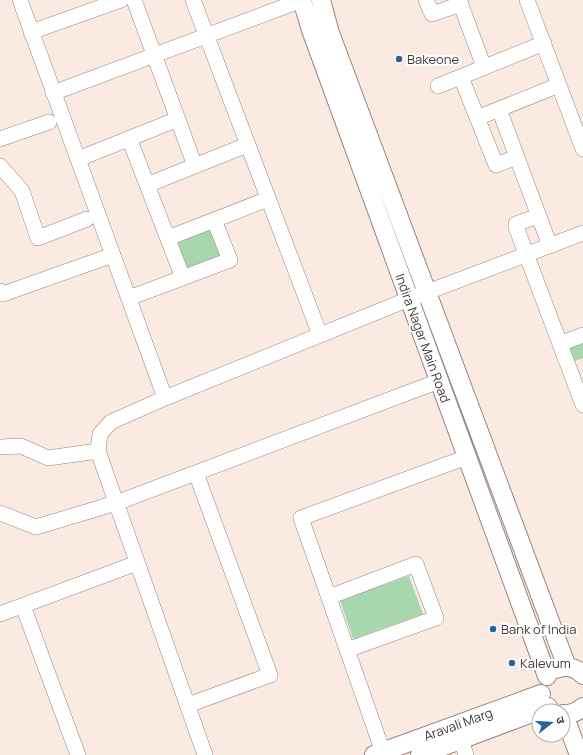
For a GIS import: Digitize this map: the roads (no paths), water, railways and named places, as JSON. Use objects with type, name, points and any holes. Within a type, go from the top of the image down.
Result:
[{"type":"street","points":[[20,0],[165,398]]},
{"type":"street","points":[[31,32],[83,6],[121,0]]},
{"type":"street","points":[[134,0],[195,166]]},
{"type":"street","points":[[193,0],[320,335]]},
{"type":"street","points":[[54,93],[302,0]]},
{"type":"street","name":"Indira Nagar Main Road","points":[[302,0],[311,30],[547,676]]},
{"type":"street","name":"Indira Nagar Main Road","points":[[321,0],[330,33],[567,667]]},
{"type":"street","points":[[426,0],[432,14],[460,2],[484,67]]},
{"type":"street","points":[[527,0],[582,145]]},
{"type":"street","points":[[438,86],[544,43]]},
{"type":"street","points":[[461,77],[496,166],[517,157]]},
{"type":"street","points":[[477,118],[559,85]]},
{"type":"street","points":[[499,109],[550,246]]},
{"type":"street","points":[[78,158],[178,119]]},
{"type":"street","points":[[0,139],[49,122]]},
{"type":"street","points":[[129,138],[183,278]]},
{"type":"street","points":[[147,185],[247,145]]},
{"type":"street","points":[[0,166],[22,191],[38,238],[87,219]]},
{"type":"street","points":[[168,238],[268,199]]},
{"type":"street","points":[[538,216],[516,225],[560,344],[577,371],[583,405]]},
{"type":"street","points":[[129,298],[230,260],[214,220]]},
{"type":"street","points":[[205,755],[98,451],[100,434],[111,422],[165,398],[426,292],[583,233]]},
{"type":"street","points":[[0,291],[3,294],[113,255]]},
{"type":"street","points":[[560,344],[583,335]]},
{"type":"street","points":[[0,512],[36,527],[116,503],[439,381]]},
{"type":"street","points":[[0,447],[21,446],[48,458],[98,451]]},
{"type":"street","points":[[380,754],[347,650],[301,518],[467,457]]},
{"type":"street","points":[[188,705],[270,675],[196,473]]},
{"type":"street","points":[[0,614],[137,563]]},
{"type":"street","points":[[329,597],[416,564],[436,618],[347,650]]},
{"type":"street","points":[[23,606],[78,755]]},
{"type":"street","points":[[551,703],[542,686],[547,676],[554,670],[567,667],[580,672],[583,675]]},
{"type":"street","points":[[571,714],[582,710]]},
{"type":"street","name":"Aravali Marg","points":[[380,754],[531,714]]},
{"type":"street","name":"Aravali Marg","points":[[420,755],[463,747],[531,718]]},
{"type":"street","points":[[571,740],[579,755]]},
{"type":"place","name":"Bakeone","points":[[399,59]]},
{"type":"place","name":"Bank of India","points":[[493,629]]},
{"type":"place","name":"Kalevum","points":[[512,663]]}]
